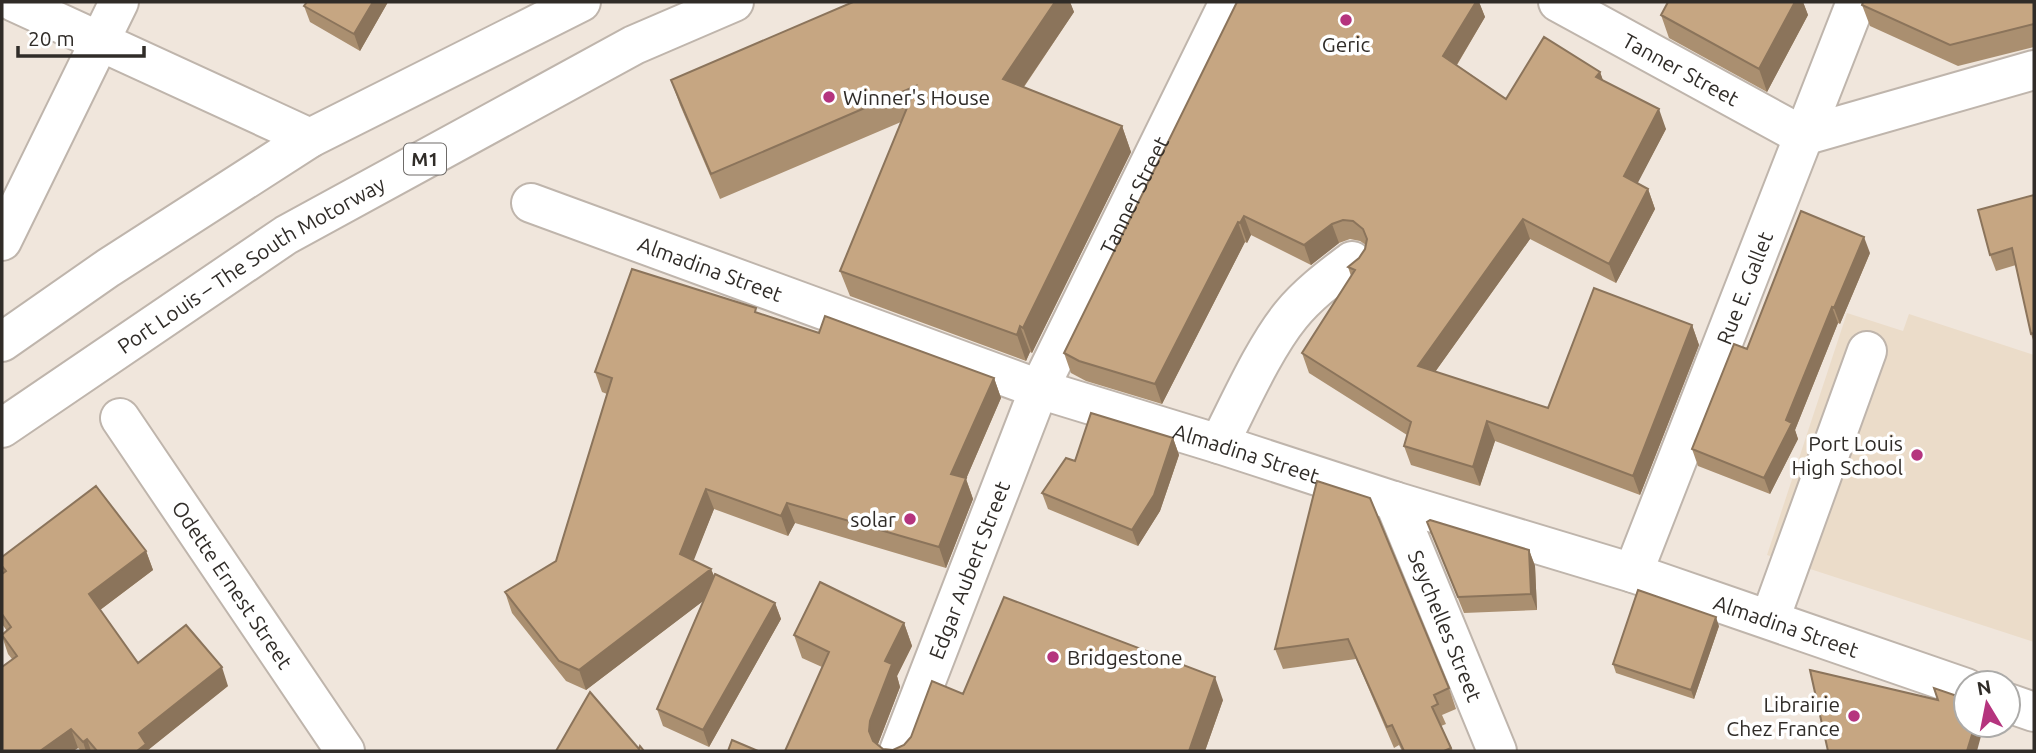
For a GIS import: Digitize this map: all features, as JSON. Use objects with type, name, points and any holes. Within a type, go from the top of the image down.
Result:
[{"type":"main road","points":[[14,2],[310,138]]},
{"type":"main road","points":[[2,241],[119,2]]},
{"type":"main road","points":[[2,342],[108,268],[310,138],[581,2]]},
{"type":"main road","name":"Port Louis – The South Motorway","points":[[2,428],[286,235],[634,45],[734,2]]},
{"type":"main road","name":"Tanner Street","points":[[1039,389],[1229,2]]},
{"type":"main road","name":"Tanner Street","points":[[1558,2],[1803,135]]},
{"type":"main road","name":"Rue E. Gallet","points":[[1633,572],[1856,2]]},
{"type":"main road","points":[[1803,135],[2034,70]]},
{"type":"main road","name":"Almadina Street","points":[[531,203],[1039,389],[1219,443],[1394,501],[1633,572],[1952,683]]},
{"type":"main road","points":[[1219,443],[1268,351],[1290,316],[1352,261]]},
{"type":"main road","points":[[1770,619],[1867,351]]},
{"type":"main road","name":"Edgar Aubert Street","points":[[899,751],[1039,389]]},
{"type":"main road","name":"Odette Ernest Street","points":[[120,418],[345,751]]},
{"type":"main road","name":"Seychelles Street","points":[[1394,501],[1497,751]]},
{"type":"shaded area","name":"Port Louis High School","points":[[1847,313],[1903,331],[1909,314],[2034,355],[2034,642],[1767,555]]},
{"type":"building","points":[[307,2],[373,2],[354,34],[304,6]]},
{"type":"building","points":[[853,2],[1055,2],[1003,79],[1122,126],[1023,328],[1020,326],[1017,335],[840,271],[916,86],[711,174],[671,80]]},
{"type":"building","points":[[1237,2],[1476,2],[1443,56],[1506,99],[1544,37],[1600,72],[1596,77],[1659,109],[1624,176],[1648,189],[1609,264],[1523,219],[1418,366],[1548,408],[1594,288],[1692,325],[1633,476],[1487,421],[1473,467],[1404,446],[1411,422],[1302,353],[1355,270],[1348,267],[1365,249],[1367,239],[1363,229],[1353,221],[1343,220],[1332,224],[1304,245],[1244,216],[1240,223],[1238,222],[1155,384],[1079,361],[1064,353]]},
{"type":"building","points":[[1668,2],[1795,2],[1759,69],[1661,15]]},
{"type":"building","points":[[1863,2],[2034,2],[2034,24],[1950,45],[1862,5]]},
{"type":"building","points":[[2034,195],[2034,333],[2031,334],[2012,248],[1990,255],[1978,210]]},
{"type":"building","points":[[1801,211],[1864,237],[1786,420],[1792,423],[1764,478],[1692,449],[1734,344],[1747,349]]},
{"type":"building","points":[[632,269],[756,308],[755,312],[819,333],[825,316],[994,378],[951,474],[966,478],[939,547],[787,503],[781,516],[706,489],[680,554],[711,569],[579,670],[559,661],[505,592],[556,561],[612,378],[595,372]]},
{"type":"building","points":[[1091,413],[1173,438],[1154,495],[1132,530],[1042,493],[1066,458],[1075,461]]},
{"type":"building","points":[[1317,481],[1370,498],[1449,688],[1434,695],[1438,704],[1432,707],[1451,748],[1444,751],[1404,751],[1392,725],[1387,727],[1348,639],[1275,649]]},
{"type":"building","points":[[96,486],[146,551],[89,594],[138,663],[186,625],[222,667],[139,733],[146,744],[137,751],[97,751],[87,739],[83,742],[71,729],[40,751],[2,751],[2,667],[17,656],[2,635],[11,627],[2,614],[2,574],[6,571],[2,566],[2,557]]},
{"type":"building","points":[[1430,520],[1529,550],[1531,594],[1458,597],[1427,522]]},
{"type":"building","points":[[715,574],[775,603],[703,730],[657,709]]},
{"type":"building","points":[[820,582],[904,623],[885,661],[892,664],[870,721],[869,731],[873,741],[883,749],[893,750],[904,745],[911,737],[932,681],[963,694],[1004,597],[1215,677],[1189,751],[785,751],[829,652],[794,635]]},
{"type":"building","points":[[1638,590],[1716,617],[1691,690],[1613,664]]},
{"type":"building","points":[[1810,670],[1938,700],[1934,688],[1952,694],[1952,739],[1971,739],[1967,751],[1828,751]]},
{"type":"building","points":[[590,692],[639,749],[640,746],[644,751],[556,751]]},
{"type":"building","points":[[732,740],[758,751],[728,751]]},
{"type":"place","name":"Geric","points":[[1346,20]]},
{"type":"place","name":"Winner's House","points":[[829,97]]},
{"type":"place","name":"Port Louis High School","points":[[1917,455]]},
{"type":"place","name":"solar","points":[[910,519]]},
{"type":"place","name":"Bridgestone","points":[[1053,657]]},
{"type":"place","name":"Librairie Chez France","points":[[1854,716]]}]
